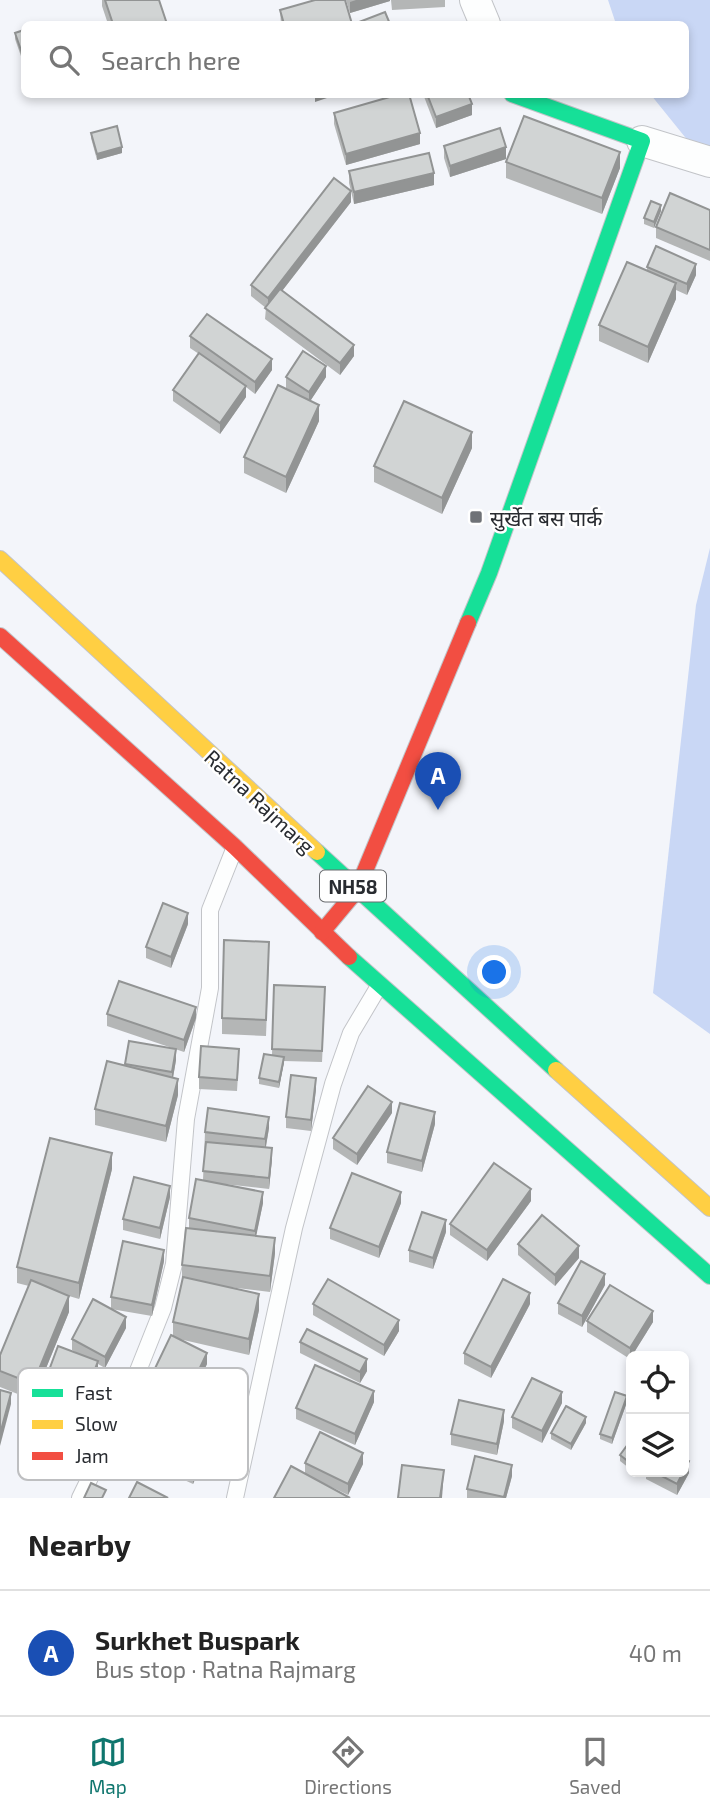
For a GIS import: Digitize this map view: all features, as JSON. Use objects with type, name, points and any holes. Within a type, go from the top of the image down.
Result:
[{"type":"main road","points":[[322,932],[357,890],[489,573],[642,141],[523,98]]},
{"type":"main road","name":"Ratna Rajmarg","points":[[0,559],[357,890],[710,1208]]},
{"type":"main road","name":"NH58","points":[[0,636],[234,847],[379,986],[710,1276]]},
{"type":"street","points":[[475,0],[484,21]]},
{"type":"street","points":[[642,141],[710,162]]},
{"type":"lane","points":[[139,1368],[163,1308],[174,1264],[186,1119],[210,988],[210,910],[234,847]]},
{"type":"lane","points":[[248,1439],[294,1228],[333,1084],[351,1033],[379,986]]},
{"type":"lane","points":[[80,1498],[89,1480]]},
{"type":"lane","points":[[235,1498],[239,1480]]},
{"type":"shaded area","points":[[608,0],[710,0],[710,168],[653,98],[689,98],[689,21],[615,21]]},
{"type":"shaded area","points":[[710,548],[710,1034],[653,993],[696,605]]},
{"type":"building","points":[[105,0],[159,0],[166,21],[112,21]]},
{"type":"building","points":[[315,0],[345,0],[351,21],[283,21],[280,10]]},
{"type":"building","points":[[385,12],[389,21],[362,21]]},
{"type":"building","points":[[21,31],[21,50],[15,33]]},
{"type":"building","points":[[386,98],[410,98],[420,133],[346,154],[334,113]]},
{"type":"building","points":[[429,98],[470,98],[472,104],[436,117]]},
{"type":"building","points":[[524,116],[620,152],[602,198],[506,162]]},
{"type":"building","points":[[117,126],[122,147],[97,154],[91,133]]},
{"type":"building","points":[[500,128],[506,147],[450,166],[444,146]]},
{"type":"building","points":[[429,153],[434,173],[354,192],[349,171]]},
{"type":"building","points":[[334,178],[351,191],[268,298],[251,285]]},
{"type":"building","points":[[670,193],[710,210],[710,250],[656,227]]},
{"type":"building","points":[[651,201],[661,205],[654,222],[644,218]]},
{"type":"building","points":[[656,246],[696,264],[687,284],[647,267]]},
{"type":"building","points":[[627,262],[676,283],[648,347],[599,325]]},
{"type":"building","points":[[280,289],[354,345],[340,363],[265,308]]},
{"type":"building","points":[[207,314],[272,359],[255,382],[190,336]]},
{"type":"building","points":[[303,351],[326,366],[309,392],[286,377]]},
{"type":"building","points":[[199,353],[246,386],[220,423],[173,390]]},
{"type":"building","points":[[278,385],[319,405],[286,477],[244,457]]},
{"type":"building","points":[[404,401],[472,432],[442,498],[374,466]]},
{"type":"building","points":[[163,903],[188,913],[171,957],[146,947]]},
{"type":"building","points":[[224,940],[269,942],[266,1020],[222,1018]]},
{"type":"building","points":[[119,981],[196,1007],[184,1040],[107,1014]]},
{"type":"building","points":[[274,985],[325,987],[322,1051],[272,1049]]},
{"type":"building","points":[[129,1041],[176,1049],[172,1072],[125,1064]]},
{"type":"building","points":[[201,1046],[239,1049],[237,1080],[199,1077]]},
{"type":"building","points":[[264,1054],[284,1057],[279,1082],[259,1078]]},
{"type":"building","points":[[107,1061],[178,1079],[166,1126],[95,1109]]},
{"type":"building","points":[[291,1075],[316,1078],[311,1120],[286,1117]]},
{"type":"building","points":[[368,1086],[392,1102],[357,1154],[333,1138]]},
{"type":"building","points":[[400,1103],[435,1112],[422,1161],[387,1152]]},
{"type":"building","points":[[208,1108],[269,1117],[265,1139],[205,1132]]},
{"type":"building","points":[[50,1138],[112,1153],[79,1283],[17,1267]]},
{"type":"building","points":[[206,1142],[272,1148],[269,1178],[203,1171]]},
{"type":"building","points":[[494,1163],[531,1189],[487,1250],[450,1224]]},
{"type":"building","points":[[352,1173],[401,1192],[379,1247],[330,1228]]},
{"type":"building","points":[[134,1177],[170,1186],[160,1228],[123,1219]]},
{"type":"building","points":[[196,1179],[263,1192],[255,1231],[189,1218]]},
{"type":"building","points":[[422,1212],[446,1220],[433,1258],[409,1250]]},
{"type":"building","points":[[542,1215],[579,1246],[555,1275],[518,1244]]},
{"type":"building","points":[[186,1228],[275,1238],[270,1276],[182,1265]]},
{"type":"building","points":[[123,1241],[164,1250],[152,1305],[111,1297]]},
{"type":"building","points":[[581,1261],[605,1274],[582,1316],[558,1303]]},
{"type":"building","points":[[183,1277],[259,1294],[249,1339],[173,1322]]},
{"type":"building","points":[[328,1279],[399,1320],[384,1345],[313,1304]]},
{"type":"building","points":[[503,1279],[530,1293],[491,1367],[464,1353]]},
{"type":"building","points":[[31,1280],[69,1296],[40,1368],[18,1368],[18,1378],[0,1371],[0,1355]]},
{"type":"building","points":[[610,1285],[653,1311],[630,1348],[587,1321]]},
{"type":"building","points":[[93,1299],[126,1317],[105,1357],[72,1339]]},
{"type":"building","points":[[307,1329],[367,1359],[360,1372],[300,1342]]},
{"type":"building","points":[[171,1335],[207,1353],[200,1368],[155,1368]]},
{"type":"building","points":[[58,1346],[98,1361],[95,1368],[50,1368]]},
{"type":"building","points":[[315,1365],[374,1391],[355,1434],[296,1408]]},
{"type":"building","points":[[532,1378],[562,1392],[542,1431],[512,1417]]},
{"type":"building","points":[[0,1390],[11,1393],[0,1434]]},
{"type":"building","points":[[615,1392],[626,1396],[612,1438],[600,1434]]},
{"type":"building","points":[[459,1400],[504,1410],[497,1444],[451,1434]]},
{"type":"building","points":[[566,1406],[586,1417],[571,1444],[551,1433]]},
{"type":"building","points":[[320,1432],[363,1453],[348,1484],[305,1463]]},
{"type":"building","points":[[626,1447],[626,1460],[620,1455]]},
{"type":"building","points":[[475,1456],[512,1465],[504,1497],[467,1489]]},
{"type":"building","points":[[402,1465],[444,1470],[440,1498],[398,1498]]},
{"type":"building","points":[[291,1466],[350,1498],[274,1498]]},
{"type":"building","points":[[664,1477],[680,1477],[677,1484]]},
{"type":"building","points":[[137,1482],[168,1498],[129,1498]]},
{"type":"building","points":[[91,1483],[106,1490],[102,1498],[84,1498]]},
{"type":"traffic: fast","points":[[468,623],[489,573],[642,141],[523,98]]},
{"type":"traffic: fast","points":[[317,852],[556,1070]]},
{"type":"traffic: fast","points":[[349,957],[710,1276]]},
{"type":"traffic: slow","points":[[0,559],[317,852]]},
{"type":"traffic: slow","points":[[556,1070],[710,1208]]},
{"type":"traffic: jam","points":[[322,932],[357,890],[468,623]]},
{"type":"traffic: jam","points":[[0,636],[235,847],[349,957]]},
{"type":"place","name":"सुर्खेत बस पार्क","points":[[476,517]]},
{"type":"place","name":"Surkhet Buspark","points":[[438,810]]}]
